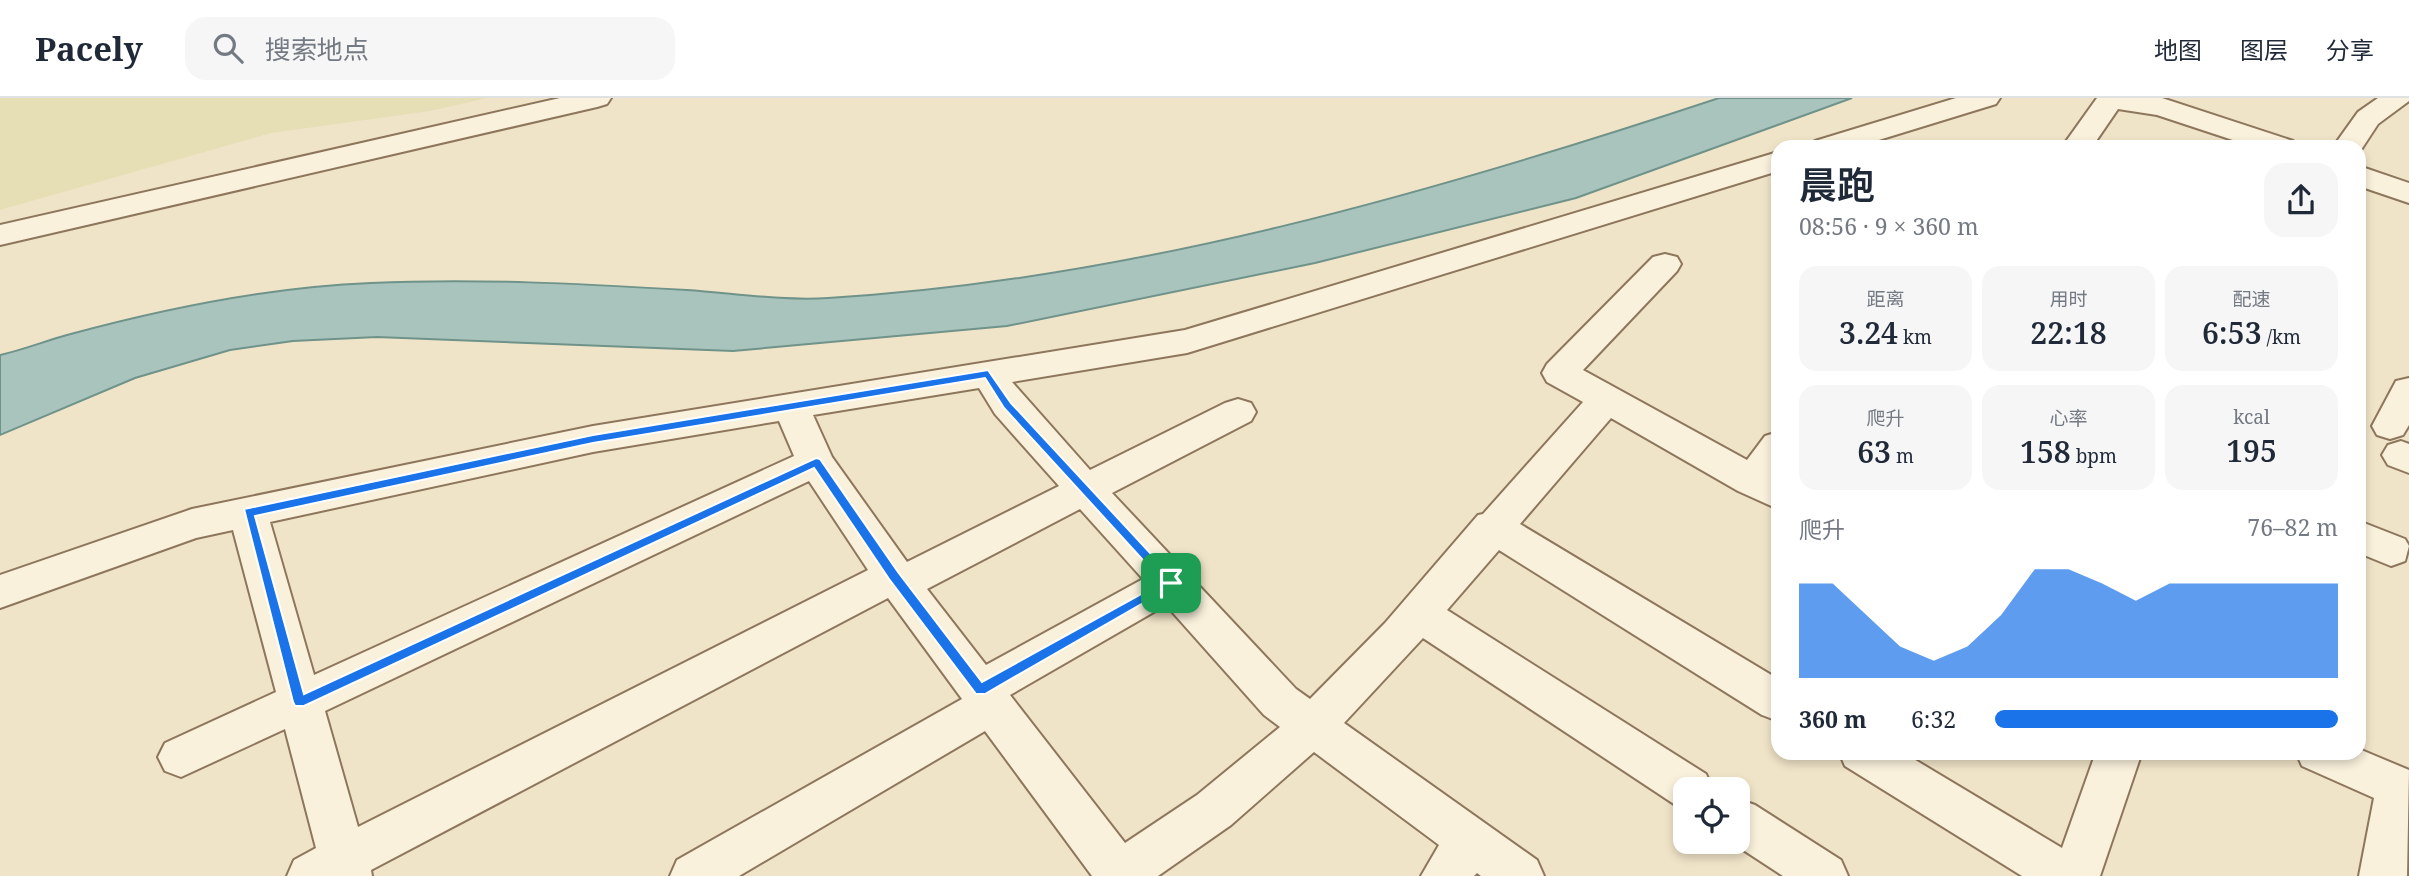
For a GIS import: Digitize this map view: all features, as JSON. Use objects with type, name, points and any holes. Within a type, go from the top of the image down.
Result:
[{"type":"street","points":[[0,235],[597,98]]},
{"type":"street","points":[[1848,140],[1986,98]]},
{"type":"street","points":[[2216,98],[2289,140]]},
{"type":"street","points":[[2353,140],[2368,118],[2397,98]]},
{"type":"street","points":[[2082,140],[2111,99],[2162,107],[2262,140]]},
{"type":"street","points":[[0,593],[192,524],[593,439],[1187,341],[1771,163]]},
{"type":"street","points":[[2366,178],[2409,194]]},
{"type":"street","points":[[1665,264],[1560,373],[1765,488],[1771,469]]},
{"type":"street","points":[[988,374],[1008,405],[1280,702],[1314,725],[1459,859],[1520,876]]},
{"type":"street","points":[[2400,446],[2409,390]]},
{"type":"street","points":[[791,406],[816,462],[897,580],[1120,876],[1214,810],[1314,725],[1418,613],[1492,526],[1607,400]]},
{"type":"street","points":[[248,513],[299,702],[334,871],[897,580],[1085,490],[1238,412]]},
{"type":"street","points":[[181,757],[816,462]]},
{"type":"street","points":[[1492,526],[1771,698]]},
{"type":"street","points":[[694,876],[1171,583]]},
{"type":"street","points":[[1418,613],[1673,778]]},
{"type":"street","points":[[1874,760],[2065,876]]},
{"type":"street","points":[[2076,876],[2116,760]]},
{"type":"street","points":[[2336,760],[2404,790],[2383,876]]},
{"type":"street","points":[[1750,828],[1824,876]]},
{"type":"shaded area","points":[[0,98],[487,98],[430,111],[271,133],[0,210]]},
{"type":"water","points":[[1719,98],[1852,98],[1576,198],[1315,263],[1007,326],[733,351],[377,337],[293,341],[230,350],[135,378],[0,435],[0,355],[104,325],[218,300],[333,285],[490,281],[828,298],[942,288],[1055,273],[1280,227],[1391,198],[1501,167]]},
{"type":"route","points":[[988,374],[1008,405],[1171,583],[980,690],[894,576],[816,462],[299,702],[248,513],[593,439],[988,374]]}]
